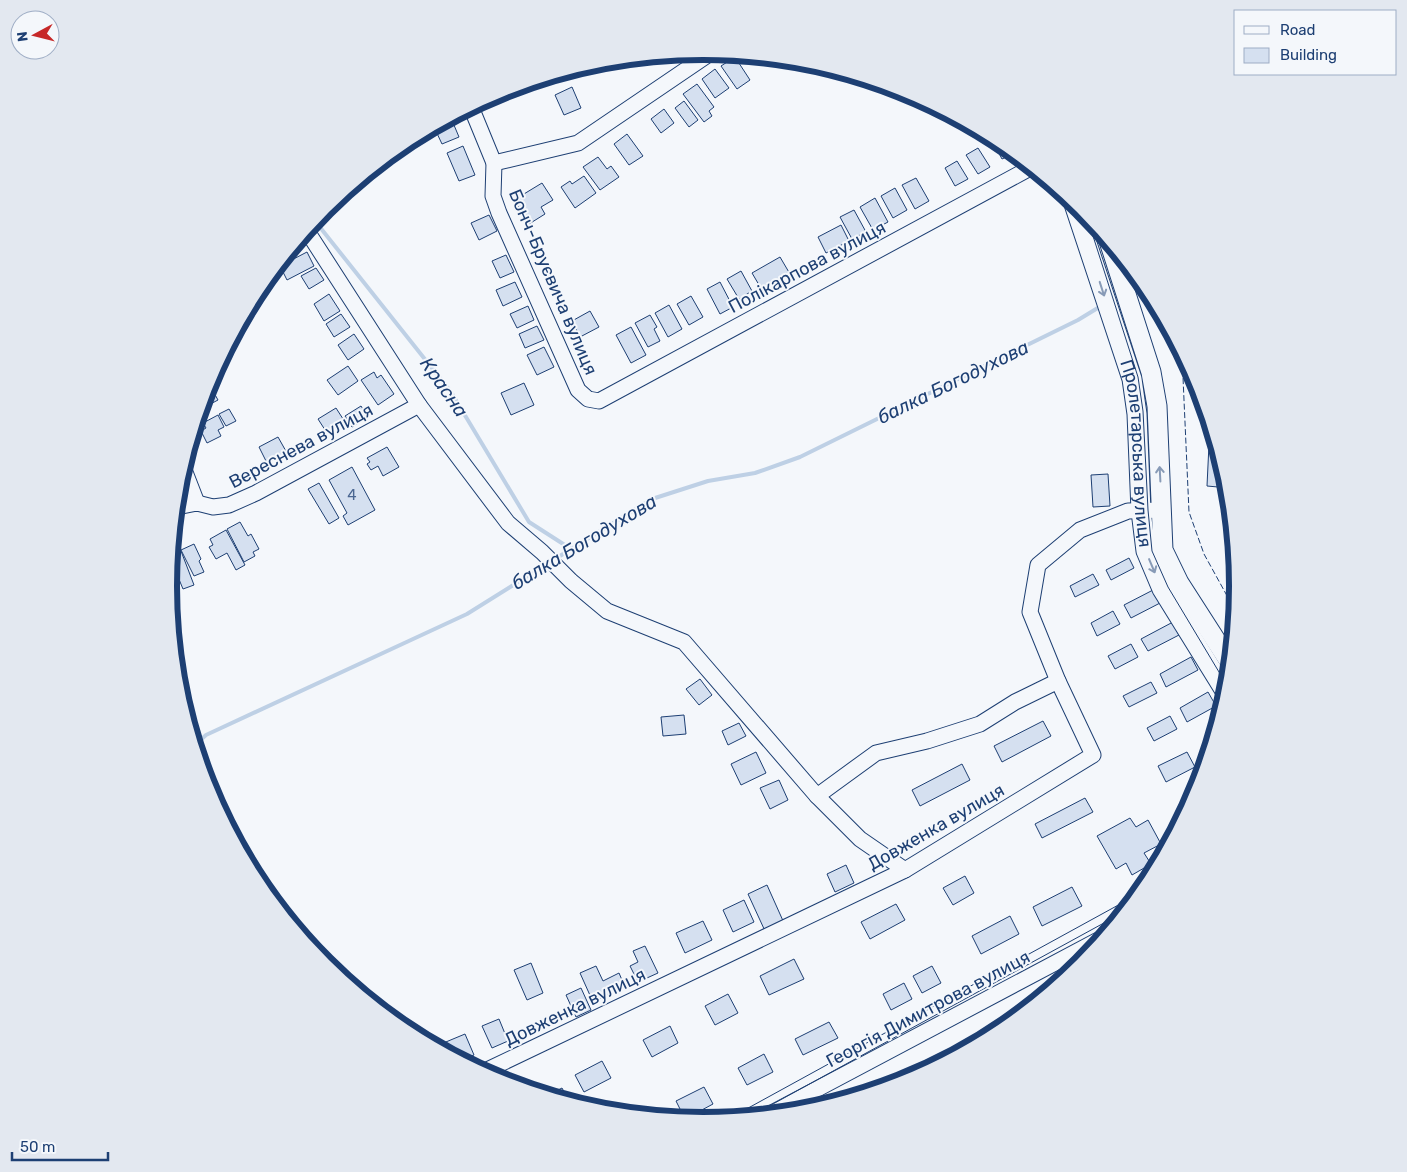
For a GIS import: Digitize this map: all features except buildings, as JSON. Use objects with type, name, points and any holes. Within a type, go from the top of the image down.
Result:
[{"type":"main road","name":"Пролетарська вулиця","points":[[1079,218],[1132,379],[1137,414],[1141,511],[1146,551],[1162,589],[1220,683]]},
{"type":"main road","name":"Пролетарська вулиця","points":[[1114,258],[1151,372],[1157,406],[1163,550],[1179,583],[1225,656]]},
{"type":"street","points":[[494,163],[578,144],[700,60]]},
{"type":"street","name":"Бонч-Бруєвича вулиця","points":[[473,113],[494,163],[493,196],[499,213],[578,390],[588,399],[599,401]]},
{"type":"street","name":"Полікарпова вулиця","points":[[599,401],[1026,170]]},
{"type":"street","points":[[310,236],[419,405],[508,523],[607,611],[684,642],[817,796],[860,839],[905,870]]},
{"type":"street","name":"Вереснева вулиця","points":[[184,506],[197,504],[212,507],[229,505],[256,493],[419,405]]},
{"type":"street","points":[[188,481],[197,504]]},
{"type":"street","name":"Довженка вулиця","points":[[492,1068],[905,870],[1093,755],[1058,681],[1030,612],[1038,565],[1080,530],[1128,512],[1162,510]]},
{"type":"street","points":[[817,796],[876,753],[928,741],[980,724],[1015,702],[1058,681]]},
{"type":"street","name":"Георгія Димитрова вулиця","points":[[788,1105],[1086,947]]},
{"type":"waterway","name":"Красна","points":[[320,227],[451,392],[529,522],[571,549]]},
{"type":"waterway","name":"балка Богодухова","points":[[1131,288],[1135,286]]},
{"type":"waterway","name":"балка Богодухова","points":[[555,559],[652,499],[708,481],[755,473],[800,457],[1078,320],[1101,306]]},
{"type":"waterway","name":"балка Богодухова","points":[[200,740],[206,735],[467,614],[547,564]]},
{"type":"tram line","points":[[1091,231],[1138,377],[1143,411],[1152,551],[1168,587],[1221,676]]},
{"type":"tram line","points":[[744,1110],[1124,901]]},
{"type":"tram line","points":[[766,1108],[1110,920]]},
{"type":"fence","points":[[1183,371],[1189,512],[1204,554],[1229,600]]}]
